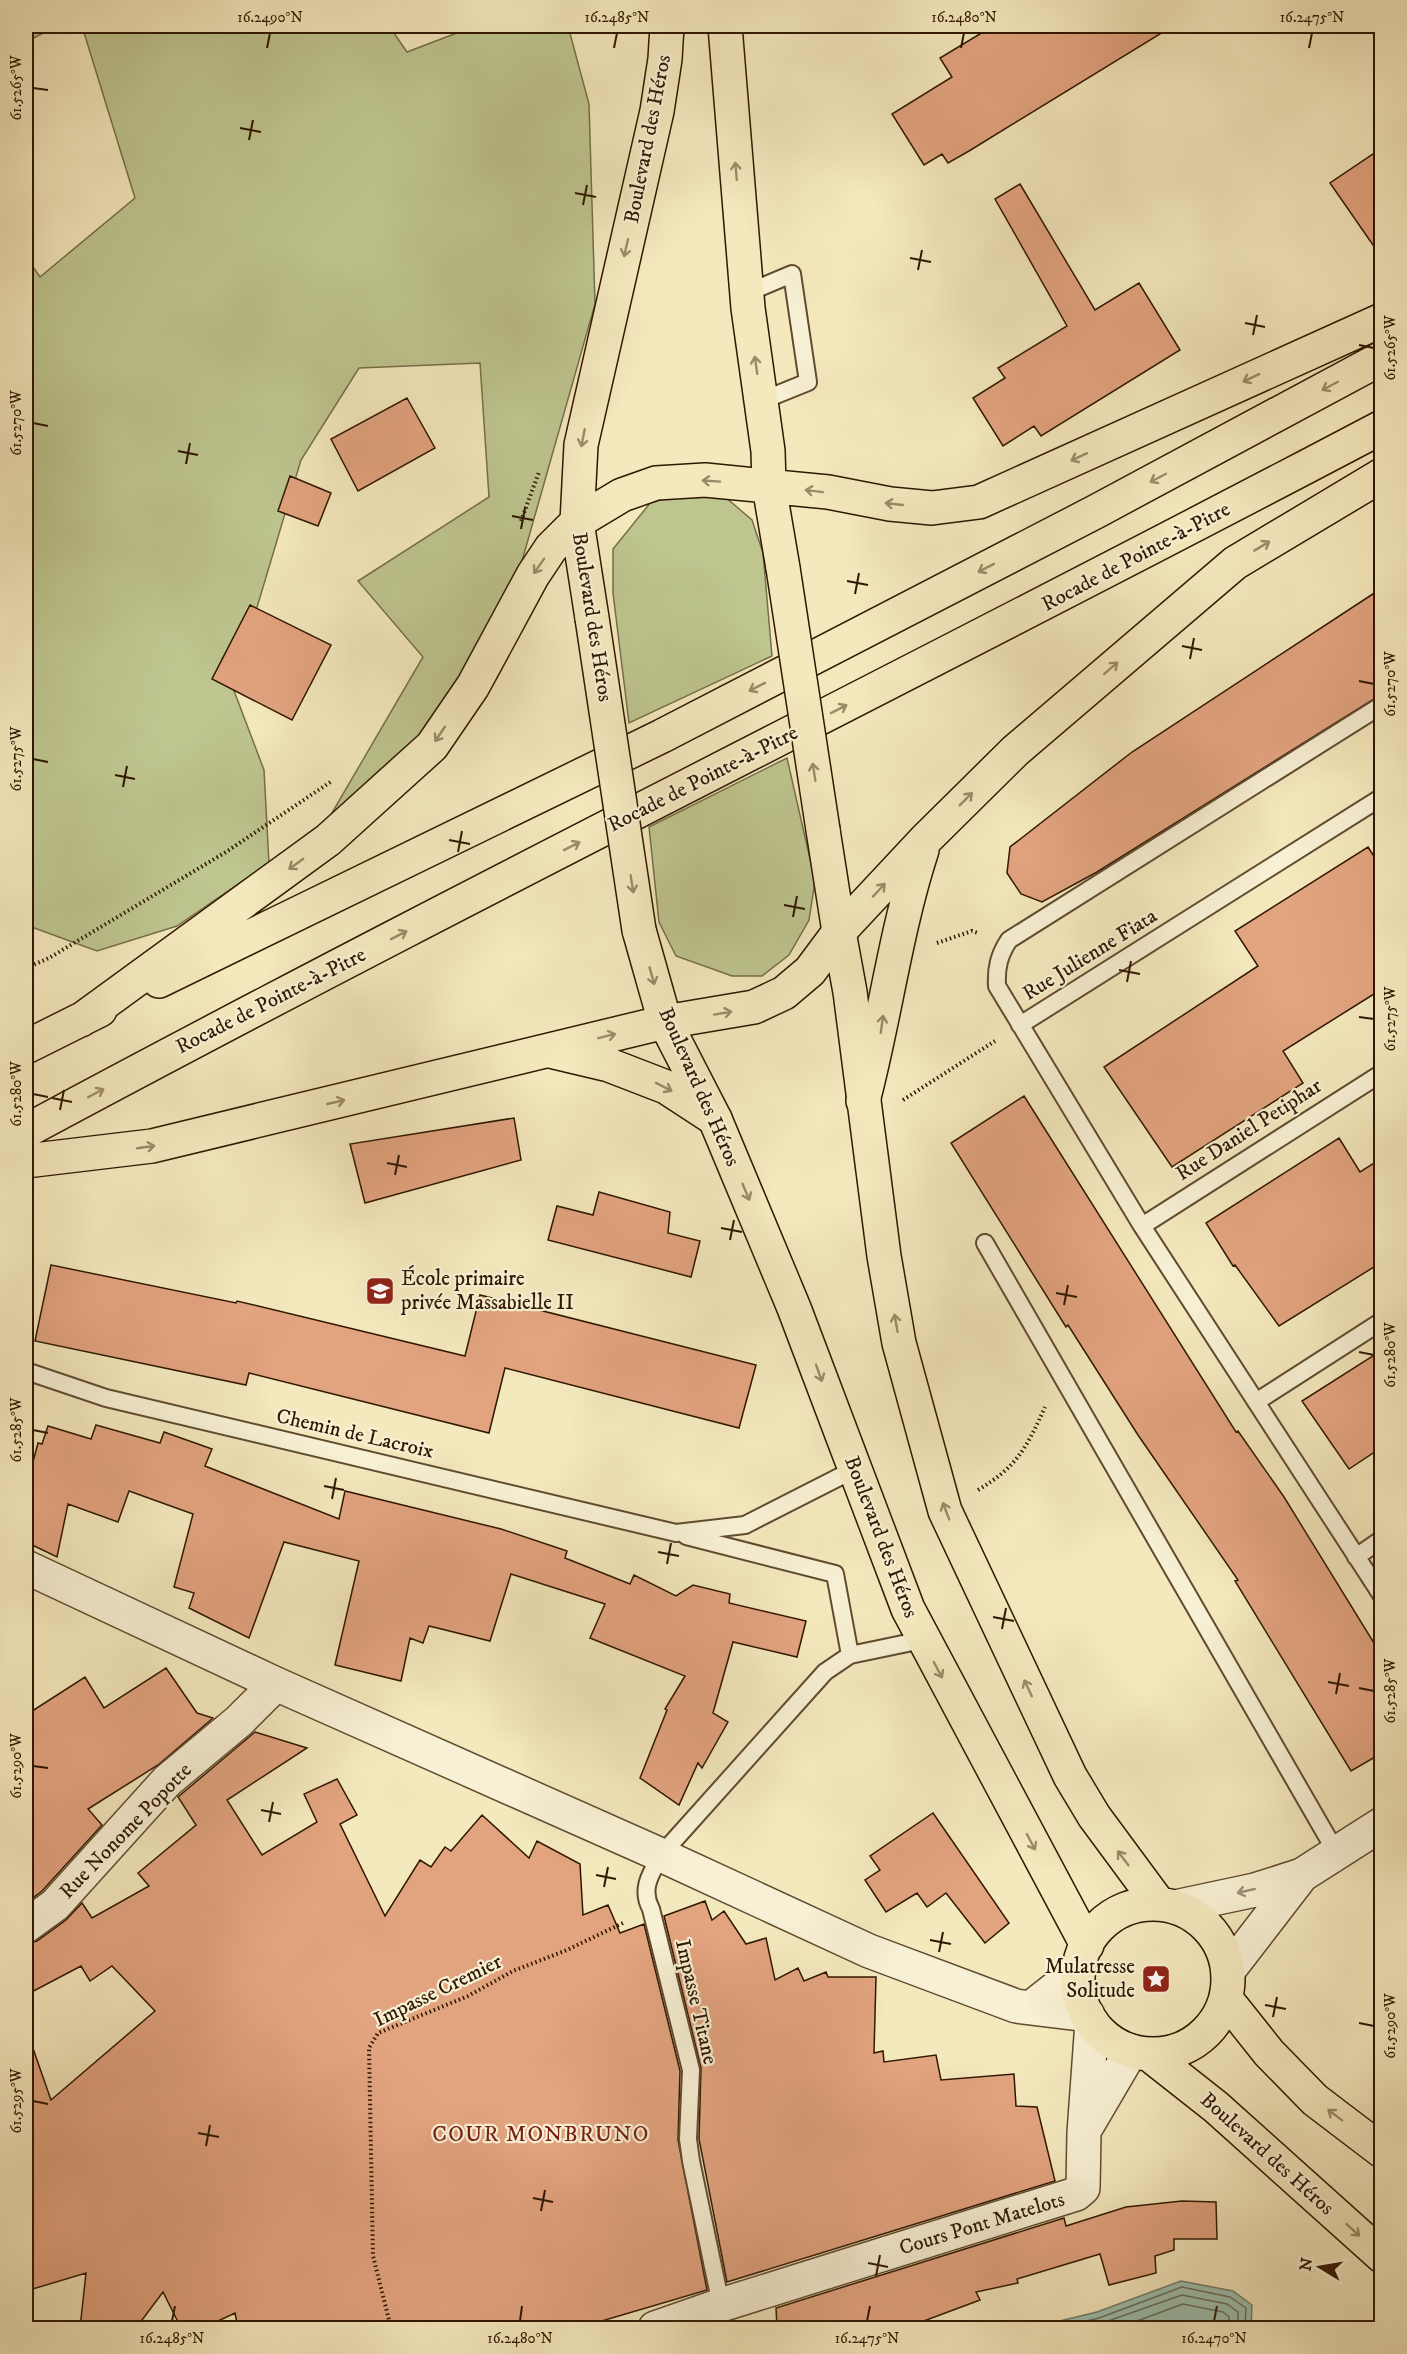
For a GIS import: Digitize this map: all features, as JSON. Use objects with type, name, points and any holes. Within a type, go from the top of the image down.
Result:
[{"type":"main road","name":"Boulevard des Héros","points":[[667,26],[665,59],[654,122],[581,445],[578,522],[639,930],[665,1022],[715,1119],[794,1308],[922,1640],[1083,1958]]},
{"type":"main road","points":[[725,26],[747,293],[769,486],[839,932],[884,1256],[899,1343],[945,1511],[1070,1776],[1094,1816],[1167,1906]]},
{"type":"main road","points":[[81,1020],[328,840],[432,746],[473,686],[532,574],[551,548],[578,522],[622,495],[656,483],[705,480],[828,492],[890,504],[932,508],[979,502],[1382,320]]},
{"type":"main road","points":[[26,1047],[662,736],[1096,511],[1382,358]]},
{"type":"main road","name":"Rocade de Pointe-à-Pitre","points":[[26,1131],[237,1017],[1109,571],[1382,428]]},
{"type":"main road","points":[[26,1172],[40,1159],[152,1146],[665,1022],[754,1007],[784,993],[810,971],[839,932],[925,840],[1014,751],[1234,563],[1382,475]]},
{"type":"main road","points":[[865,1112],[881,1035],[890,970],[907,894],[925,840]]},
{"type":"main road","points":[[26,1029],[149,969]]},
{"type":"main road","points":[[549,1051],[609,1065],[666,1087],[715,1119]]},
{"type":"main road","points":[[1227,1985],[1210,2029],[1198,2040],[1175,2051],[1140,2053],[1105,2037],[1090,2019],[1079,1988],[1083,1958],[1101,1926],[1120,1912],[1135,1906],[1167,1906],[1191,1914],[1210,1931],[1224,1953],[1227,1985],[1269,2053],[1315,2100],[1382,2151]]},
{"type":"main road","name":"Boulevard des Héros","points":[[1140,2053],[1216,2108],[1382,2256]]},
{"type":"street","points":[[26,1567],[276,1684],[661,1855],[869,1951],[1016,2006],[1090,2019]]},
{"type":"street","name":"Rue Nonome Popotte","points":[[26,1926],[55,1905],[167,1781],[239,1721],[276,1684]]},
{"type":"street","points":[[1167,1906],[1254,1890],[1302,1875],[1382,1824]]},
{"type":"street","points":[[1227,1985],[1302,1875]]},
{"type":"street","points":[[1032,2007],[1083,1958]]},
{"type":"street","name":"Cours Pont Matelots","points":[[655,2328],[1076,2194],[1083,2188],[1085,2176],[1084,2133],[1090,2019]]},
{"type":"street","points":[[1084,2133],[1140,2053]]},
{"type":"lane","points":[[747,293],[792,274],[808,382],[761,401]]},
{"type":"lane","points":[[1020,1025],[997,986],[996,973],[1000,953],[1009,940],[1382,705]]},
{"type":"lane","name":"Rue Julienne Fiata","points":[[1382,797],[1020,1025],[1142,1226],[1382,1596]]},
{"type":"lane","name":"Rue Daniel Petiphar","points":[[1142,1226],[1382,1073]]},
{"type":"lane","points":[[986,1243],[1336,1852]]},
{"type":"lane","points":[[1256,1402],[1382,1321]]},
{"type":"lane","name":"Chemin de Lacroix","points":[[26,1371],[106,1398],[676,1533],[835,1574],[850,1655]]},
{"type":"lane","name":"Chemin de Lacroix","points":[[676,1533],[745,1525],[855,1470]]},
{"type":"lane","points":[[1356,1557],[1382,1539]]},
{"type":"lane","points":[[850,1655],[922,1640]]},
{"type":"lane","name":"Impasse Titane","points":[[722,2305],[688,2139],[691,2070],[651,1909],[645,1899],[648,1878],[661,1855],[825,1672],[850,1655]]},
{"type":"path","points":[[519,526],[542,462]]},
{"type":"path","points":[[26,968],[49,958],[226,852],[338,777]]},
{"type":"path","points":[[934,944],[972,931],[1009,940]]},
{"type":"path","points":[[865,1112],[1020,1025]]},
{"type":"path","points":[[945,1511],[1004,1475],[1030,1441],[1061,1374]]},
{"type":"path","name":"Impasse Cremier","points":[[391,2328],[373,2256],[369,2048],[378,2033],[468,1996],[513,1971],[567,1950],[651,1909]]},
{"type":"green space","points":[[26,26],[57,26],[26,42]]},
{"type":"green space","points":[[82,26],[389,26],[407,52],[475,26],[568,26],[589,104],[595,304],[522,561],[445,719],[329,818],[423,657],[358,581],[489,497],[480,363],[359,368],[301,460],[252,624],[222,659],[264,770],[269,863],[177,926],[97,951],[26,925],[26,257],[40,277],[135,198]]},
{"type":"green space","points":[[685,495],[724,496],[752,520],[763,553],[772,656],[629,723],[613,593],[613,549],[651,502]]},
{"type":"green space","points":[[787,758],[815,881],[809,920],[789,955],[762,976],[732,976],[676,956],[659,922],[649,827]]},
{"type":"water","points":[[1181,2281],[1233,2291],[1252,2305],[1251,2328],[1031,2328],[1097,2312]]},
{"type":"building","points":[[993,26],[1173,26],[948,163],[942,154],[924,165],[892,114],[952,77],[940,58]]},
{"type":"building","points":[[1382,148],[1382,258],[1330,183]]},
{"type":"building","points":[[1020,184],[1095,310],[1139,283],[1180,350],[1041,436],[1034,426],[1003,446],[973,398],[1005,378],[998,368],[1067,326],[995,199]]},
{"type":"building","points":[[407,398],[435,448],[358,491],[331,439]]},
{"type":"building","points":[[290,476],[331,493],[318,526],[278,511]]},
{"type":"building","points":[[1382,588],[1382,694],[1097,872],[1042,902],[1021,894],[1007,873],[1010,847],[1132,752]]},
{"type":"building","points":[[250,605],[331,645],[292,720],[212,679]]},
{"type":"building","points":[[1368,847],[1382,869],[1382,989],[1283,1051],[1303,1083],[1172,1167],[1104,1067],[1258,966],[1235,931]]},
{"type":"building","points":[[1024,1096],[1236,1432],[1238,1431],[1284,1497],[1382,1656],[1382,1753],[1351,1771],[1235,1581],[1238,1580],[1138,1435],[1068,1325],[1066,1327],[951,1143]]},
{"type":"building","points":[[514,1118],[521,1160],[365,1203],[350,1144]]},
{"type":"building","points":[[1339,1138],[1360,1172],[1382,1158],[1382,1262],[1279,1326],[1235,1265],[1233,1266],[1206,1223]]},
{"type":"building","points":[[599,1192],[670,1212],[668,1233],[700,1241],[691,1277],[548,1240],[557,1206],[593,1215]]},
{"type":"building","points":[[51,1265],[236,1303],[237,1301],[465,1356],[480,1295],[756,1365],[739,1428],[505,1368],[489,1433],[249,1373],[246,1385],[35,1341]]},
{"type":"building","points":[[1382,1350],[1382,1447],[1349,1469],[1302,1401]]},
{"type":"building","points":[[96,1425],[160,1443],[164,1432],[212,1449],[205,1466],[339,1519],[345,1491],[501,1529],[567,1551],[565,1558],[630,1584],[634,1575],[676,1596],[693,1585],[730,1594],[729,1603],[806,1621],[797,1657],[733,1642],[713,1713],[728,1722],[702,1768],[698,1763],[679,1805],[640,1778],[667,1710],[665,1709],[685,1676],[590,1638],[605,1604],[511,1574],[490,1641],[429,1626],[423,1643],[410,1638],[401,1681],[335,1665],[359,1561],[284,1542],[249,1638],[189,1608],[194,1593],[174,1587],[193,1514],[129,1491],[118,1522],[68,1504],[57,1557],[26,1542],[26,1488],[38,1443],[42,1444],[48,1426],[91,1439]]},
{"type":"building","points":[[166,1668],[197,1713],[213,1718],[158,1765],[88,1809],[102,1825],[42,1891],[26,1903],[26,1715],[85,1677],[104,1708]]},
{"type":"building","points":[[255,1732],[307,1748],[227,1800],[262,1855],[317,1822],[304,1794],[337,1779],[357,1815],[340,1824],[385,1916],[420,1860],[431,1867],[445,1847],[451,1851],[482,1815],[529,1858],[537,1841],[580,1864],[583,1915],[608,1905],[620,1933],[644,1924],[680,2071],[678,2140],[707,2290],[578,2328],[238,2328],[235,2313],[203,2328],[181,2328],[163,2292],[136,2328],[80,2328],[86,2273],[26,2291],[26,2041],[30,2040],[51,2100],[155,2011],[112,1966],[90,1981],[81,1966],[26,1995],[26,1944],[37,1941],[66,1920],[82,1903],[92,1918],[149,1886],[138,1873],[196,1825],[178,1797]]},
{"type":"building","points":[[933,1813],[1009,1923],[985,1943],[946,1893],[927,1907],[917,1893],[886,1912],[865,1880],[880,1870],[870,1856]]},
{"type":"building","points":[[705,1901],[712,1920],[724,1911],[746,1944],[766,1938],[775,1980],[798,1968],[804,1981],[826,1972],[828,1977],[876,1977],[874,2053],[883,2051],[884,2062],[936,2055],[941,2080],[1014,2074],[1016,2106],[1037,2107],[1055,2181],[727,2282],[699,2139],[701,2068],[664,1916]]},
{"type":"building","points":[[1182,2201],[1216,2202],[1217,2239],[1174,2239],[1174,2250],[1155,2256],[1156,2273],[1109,2285],[1100,2254],[1017,2279],[1018,2283],[976,2292],[980,2300],[905,2328],[777,2328],[776,2308],[1064,2218],[1066,2226],[1126,2207]]},
{"type":"place","name":"École primaire privée Massabielle II","points":[[380,1291]]},
{"type":"place","name":"Mulatresse Solitude","points":[[1156,1979]]},
{"type":"district","name":"COUR MONBRUNO","points":[[541,2134]]}]
